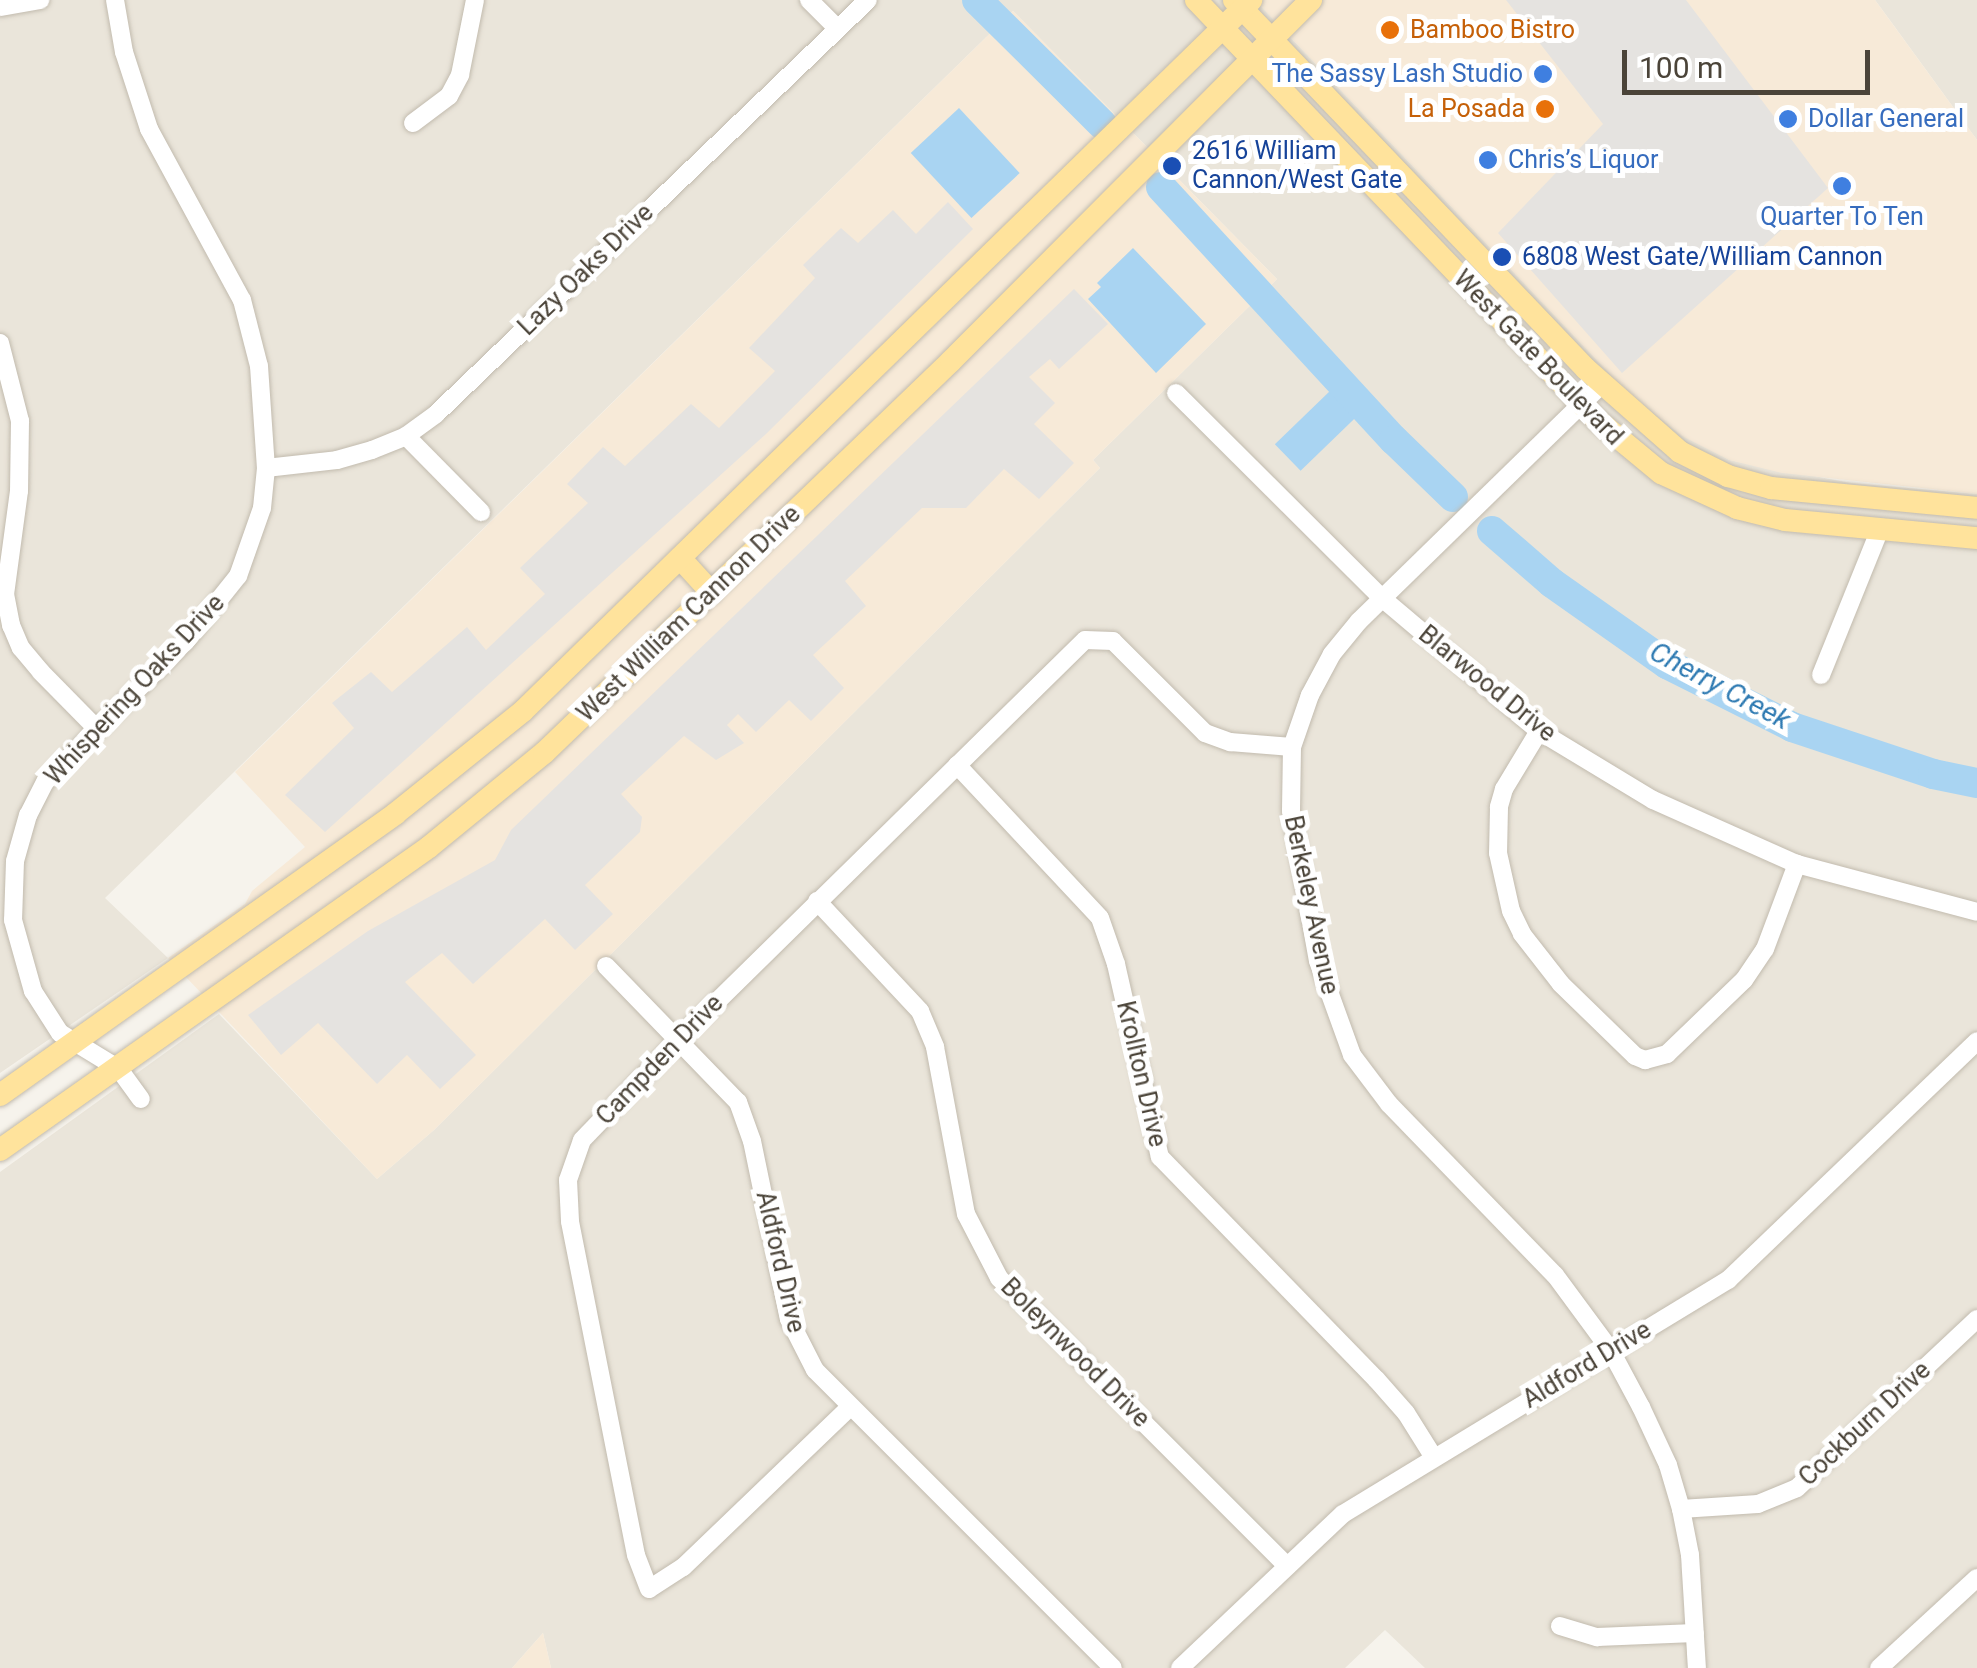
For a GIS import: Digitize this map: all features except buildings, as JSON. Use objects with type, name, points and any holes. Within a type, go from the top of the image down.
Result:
[{"type":"main road","name":"West Gate Boulevard","points":[[1196,0],[1629,450],[1710,498],[1785,520],[1977,538]]},
{"type":"main road","name":"West William Cannon Drive","points":[[0,1150],[476,810],[544,754],[1311,0]]},
{"type":"main road","name":"West Gate Boulevard","points":[[1242,3],[1602,384],[1680,452],[1728,476],[1813,495],[1977,508]]},
{"type":"main road","name":"West William Cannon Drive","points":[[0,1095],[458,766],[523,711],[1224,29],[1242,3]]},
{"type":"main road","points":[[1452,270],[1473,246]]},
{"type":"main road","points":[[680,558],[712,592]]},
{"type":"street","points":[[0,7],[40,0]]},
{"type":"street","name":"Whispering Oaks Drive","points":[[115,0],[124,52],[149,128],[242,300],[259,366],[266,468],[262,508],[238,576],[186,641],[45,782],[28,815],[15,861],[13,920],[26,974],[60,1033],[119,1068]]},
{"type":"street","points":[[413,123],[449,96],[460,75],[475,0]]},
{"type":"street","points":[[809,0],[837,28]]},
{"type":"street","name":"Lazy Oaks Drive","points":[[266,468],[336,460],[406,436],[436,414],[868,0]]},
{"type":"street","points":[[0,343],[20,421],[19,491],[6,527],[4,594],[11,625],[21,648],[96,728]]},
{"type":"street","name":"Berkeley Avenue","points":[[1602,384],[1383,598],[1322,669],[1292,747],[1290,811],[1318,961],[1352,1055],[1389,1104],[1534,1251],[1611,1351],[1668,1465],[1690,1555],[1696,1668]]},
{"type":"street","name":"Blarwood Drive","points":[[1176,393],[1383,598],[1539,731],[1653,800],[1797,864],[1977,912]]},
{"type":"street","points":[[406,436],[481,512]]},
{"type":"street","points":[[1822,675],[1880,530]]},
{"type":"street","name":"Campden Drive","points":[[850,1407],[683,1567],[648,1589],[636,1554],[574,1244],[568,1180],[582,1140],[817,901],[1093,637],[1112,641],[1126,652],[1204,732],[1230,742],[1292,747]]},
{"type":"street","points":[[1539,731],[1504,789],[1499,806],[1498,853],[1511,912],[1529,944],[1561,984],[1635,1056],[1646,1060],[1668,1054],[1744,980],[1765,949],[1797,864]]},
{"type":"street","name":"Krollton Drive","points":[[957,765],[1100,918],[1116,964],[1160,1157],[1376,1378],[1406,1413],[1433,1456]]},
{"type":"street","name":"Boleynwood Drive","points":[[817,901],[920,1011],[935,1047],[966,1214],[985,1259],[998,1278],[1286,1565]]},
{"type":"street","name":"Aldford Drive","points":[[606,966],[724,1084],[746,1120],[794,1337],[815,1370],[1112,1668]]},
{"type":"street","name":"Aldford Drive","points":[[1180,1668],[1343,1514],[1728,1280],[1977,1041]]},
{"type":"street","points":[[119,1068],[141,1098]]},
{"type":"street","name":"Cockburn Drive","points":[[1681,1509],[1758,1504],[1798,1488],[1977,1319]]},
{"type":"street","points":[[1879,1668],[1977,1578]]},
{"type":"street","points":[[1560,1626],[1597,1638],[1695,1633]]},
{"type":"shaded area","points":[[0,0],[1255,0],[1627,391],[1729,460],[1851,483],[1977,494],[1977,1668],[1425,1668],[1385,1630],[1345,1668],[551,1668],[543,1633],[512,1668],[0,1668],[0,1172],[219,1014],[377,1179],[434,1130],[1100,468],[1093,460],[1277,279],[1013,11],[105,898],[168,958],[0,1073]]},
{"type":"shaded area","points":[[1255,0],[1875,0],[1977,140],[1977,494],[1782,473],[1729,460],[1682,436],[1627,392]]},
{"type":"shaded area","points":[[1506,0],[1686,0],[1828,188],[1622,373],[1498,233],[1603,124]]},
{"type":"shaded area","points":[[1875,0],[1977,0],[1977,140],[1889,19]]},
{"type":"shaded area","points":[[1013,11],[1277,279],[1093,460],[1100,468],[434,1130],[377,1179],[168,958],[245,904],[252,891],[305,847],[235,772]]},
{"type":"shaded area","points":[[948,202],[973,229],[766,434],[325,832],[285,795],[354,728],[332,703],[371,672],[392,692],[467,627],[486,650],[545,594],[520,568],[588,503],[567,484],[603,447],[625,466],[691,404],[719,428],[775,371],[749,348],[815,278],[803,265],[841,228],[858,243],[893,210],[916,234]]},
{"type":"shaded area","points":[[1074,289],[1108,324],[1059,369],[1050,359],[1029,377],[1055,403],[1034,424],[1074,463],[1039,499],[1004,469],[966,508],[922,508],[845,581],[866,606],[813,655],[844,688],[811,721],[789,700],[756,732],[738,714],[727,725],[744,743],[716,760],[684,736],[621,794],[642,817],[640,832],[585,885],[613,914],[575,950],[545,919],[473,984],[442,953],[405,982],[476,1055],[440,1089],[407,1055],[377,1084],[318,1023],[281,1055],[248,1015],[368,931],[495,860],[511,830]]},
{"type":"shaded area","points":[[543,1633],[551,1668],[512,1668]]},
{"type":"water","points":[[959,108],[1020,173],[971,218],[911,153]]},
{"type":"water","points":[[1133,248],[1206,324],[1156,373],[1088,299],[1101,287],[1097,283]]},
{"type":"water","points":[[1331,390],[1357,417],[1301,471],[1275,444]]},
{"type":"waterway","name":"Cherry Creek","points":[[977,0],[1102,124]]},
{"type":"waterway","name":"Cherry Creek","points":[[1161,187],[1394,440],[1453,497]]},
{"type":"waterway","name":"Cherry Creek","points":[[1492,531],[1552,583],[1667,664],[1792,727],[1933,774],[1977,783]]},
{"type":"place","name":"Bamboo Bistro","points":[[1390,30]]},
{"type":"place","name":"The Sassy Lash Studio","points":[[1543,74]]},
{"type":"place","name":"La Posada","points":[[1545,109]]},
{"type":"place","name":"Dollar General","points":[[1788,119]]},
{"type":"place","name":"Chris’s Liquor","points":[[1488,160]]},
{"type":"place","name":"2616 William Cannon/West Gate","points":[[1172,166]]},
{"type":"place","name":"Quarter To Ten","points":[[1842,186]]},
{"type":"place","name":"6808 West Gate/William Cannon","points":[[1502,257]]}]
